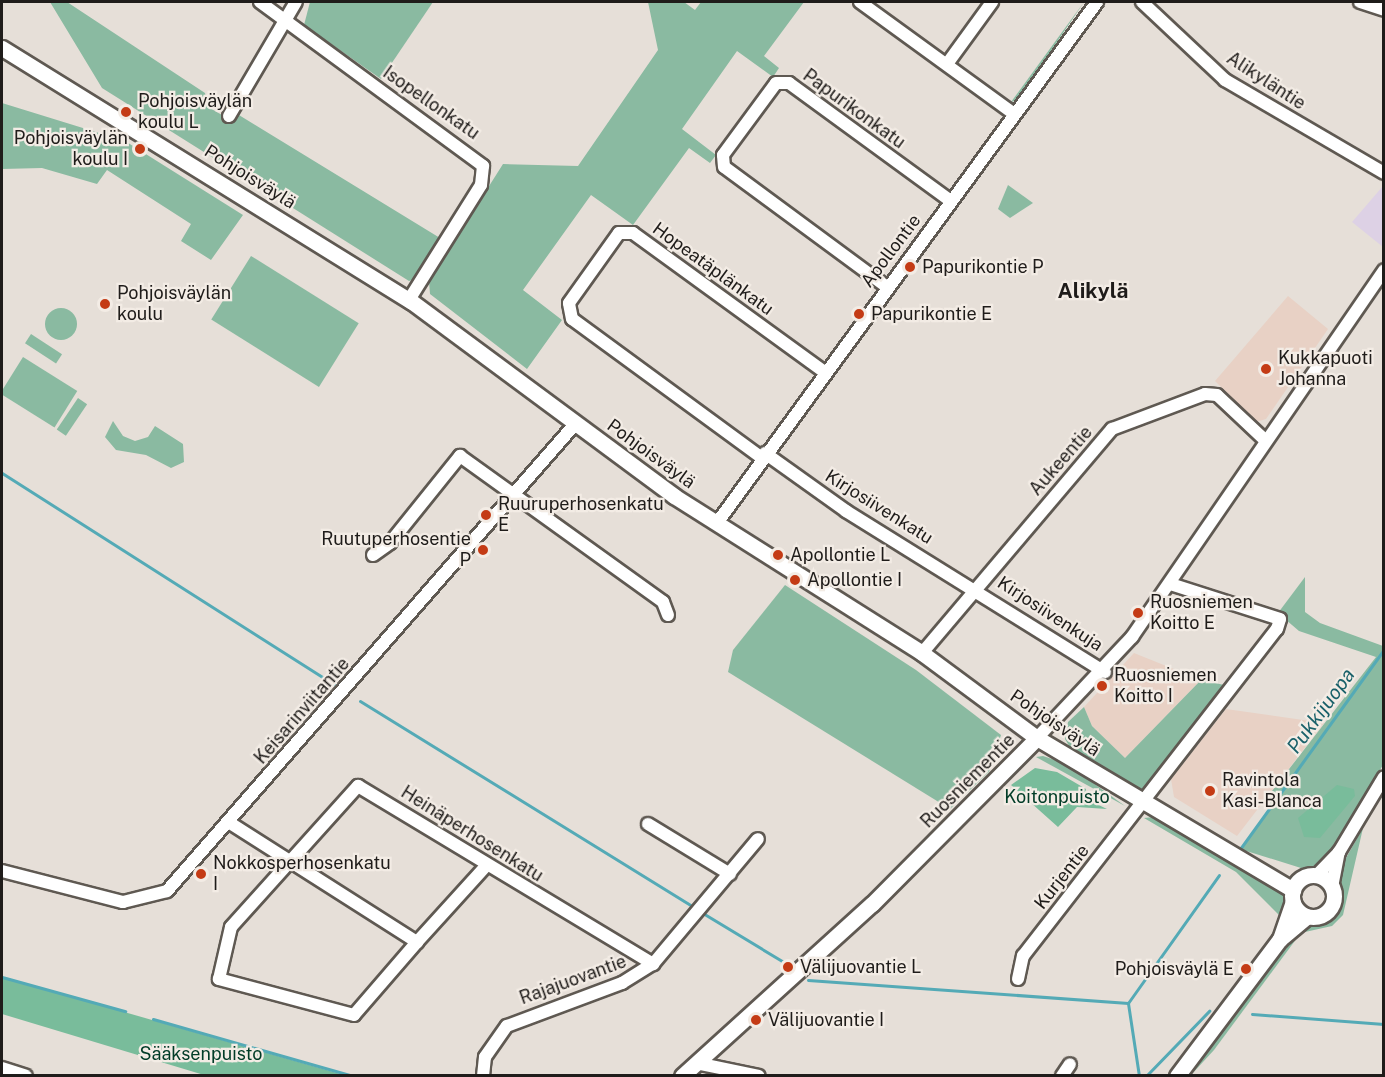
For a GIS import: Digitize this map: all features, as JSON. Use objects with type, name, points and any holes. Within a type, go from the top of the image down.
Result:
[{"type":"main road","name":"Pohjoisväylä","points":[[2,48],[29,68],[409,300],[717,523],[922,653],[1037,738],[1144,803],[1254,865],[1293,896]]},
{"type":"main road","name":"Pohjoisväylä","points":[[2,60],[29,68]]},
{"type":"main road","name":"Ruosniementie","points":[[682,1076],[872,904],[1037,738]]},
{"type":"main road","name":"Pohjoisväylä","points":[[1254,865],[1310,876]]},
{"type":"main road","points":[[1177,1076],[1280,939],[1307,916],[1329,909],[1332,887],[1310,876],[1293,896],[1280,939]]},
{"type":"main road","points":[[1293,896],[1307,916]]},
{"type":"street","name":"Isopellonkatu","points":[[260,2],[286,17],[483,166],[481,185],[409,300]]},
{"type":"street","points":[[229,116],[296,2]]},
{"type":"street","points":[[860,2],[1014,114]]},
{"type":"street","points":[[947,64],[992,2]]},
{"type":"street","name":"Apollontie","points":[[717,523],[824,372],[1097,2]]},
{"type":"street","name":"Alikyläntie","points":[[1142,2],[1225,80],[1383,173]]},
{"type":"street","points":[[1360,2],[1383,10]]},
{"type":"street","name":"Papurikonkatu","points":[[887,287],[724,167],[723,155],[776,83],[789,83],[951,201]]},
{"type":"street","name":"Hopeatäplänkatu","points":[[764,456],[572,319],[569,303],[575,294],[619,233],[633,233],[824,372]]},
{"type":"street","name":"Ruosniementie","points":[[1037,738],[1105,672],[1170,584],[1383,270]]},
{"type":"street","name":"Aukeentie","points":[[922,653],[1112,429],[1205,394],[1217,395],[1266,441]]},
{"type":"street","name":"Keisarinviitantie","points":[[2,871],[100,898],[144,901],[167,891],[230,823],[576,423]]},
{"type":"street","name":"Kirjosiivenkatu","points":[[764,456],[846,510],[975,588]]},
{"type":"street","points":[[373,555],[390,543],[454,458],[471,462],[663,602],[668,615]]},
{"type":"street","name":"Kurjentie","points":[[1018,979],[1023,956],[1144,803],[1280,619],[1170,584]]},
{"type":"street","name":"Kirjosiivenkuja","points":[[975,588],[1105,672]]},
{"type":"street","points":[[1332,887],[1339,852],[1383,777]]},
{"type":"street","name":"Heinäperhosenkatu","points":[[289,860],[358,786],[486,866],[653,964]]},
{"type":"street","points":[[230,823],[417,942]]},
{"type":"street","points":[[648,824],[730,874]]},
{"type":"street","name":"Rajajuovantie","points":[[483,1076],[485,1057],[507,1026],[622,983],[653,964],[758,839]]},
{"type":"street","points":[[1310,876],[1339,852]]},
{"type":"street","points":[[289,860],[231,927],[219,979],[354,1015],[486,866]]},
{"type":"street","points":[[696,1063],[759,1076]]},
{"type":"street","points":[[1062,1076],[1070,1064]]},
{"type":"street","points":[[2,1068],[26,1076]]},
{"type":"shaded area","points":[[1384,187],[1383,247],[1352,222]]},
{"type":"shaded area","points":[[1288,296],[1328,329],[1266,419],[1256,422],[1215,381]]},
{"type":"shaded area","points":[[1134,653],[1201,680],[1125,758],[1092,726],[1084,707]]},
{"type":"shaded area","points":[[1226,709],[1324,723],[1237,836],[1174,797],[1171,779]]},
{"type":"green space","points":[[50,2],[67,2],[205,93],[208,107],[229,119],[234,112],[440,238],[418,278],[409,281],[102,88]]},
{"type":"green space","points":[[310,2],[433,2],[381,79],[304,25]]},
{"type":"green space","points":[[648,2],[684,2],[695,10],[701,2],[804,2],[764,56],[779,68],[773,77],[737,51],[682,129],[716,155],[710,163],[689,148],[633,225],[591,195],[523,290],[562,320],[527,369],[430,294],[429,281],[503,164],[578,166],[658,50]]},
{"type":"green space","points":[[1084,2],[1018,100],[1011,102]]},
{"type":"green space","points":[[2,103],[125,141],[243,215],[211,260],[181,241],[191,224],[107,170],[97,184],[42,168],[2,169]]},
{"type":"green space","points":[[1008,185],[1033,203],[1010,218],[998,209]]},
{"type":"green space","points":[[251,256],[359,323],[319,387],[211,320]]},
{"type":"green space","points":[[61,308],[72,313],[77,324],[72,335],[61,340],[50,335],[45,324],[50,313]]},
{"type":"green space","points":[[31,334],[62,354],[56,363],[25,343]]},
{"type":"green space","points":[[23,357],[77,391],[54,427],[2,395],[2,391]]},
{"type":"green space","points":[[78,398],[87,404],[66,436],[57,430]]},
{"type":"green space","points":[[113,421],[123,436],[135,441],[148,437],[155,426],[183,444],[184,462],[171,468],[146,455],[116,450],[105,437]]},
{"type":"green space","points":[[1305,577],[1305,612],[1320,623],[1383,646],[1383,765],[1327,856],[1313,867],[1301,868],[1240,849],[1270,807],[1272,791],[1376,657],[1299,631],[1278,613]]},
{"type":"green space","points":[[785,585],[916,670],[1001,735],[989,772],[950,809],[728,672],[733,650]]},
{"type":"green space","points":[[1201,680],[1229,686],[1141,790],[1071,749],[1065,739],[1068,722],[1084,707],[1092,726],[1125,758]]},
{"type":"green space","points":[[1043,756],[1067,764],[1125,806],[1036,757]]},
{"type":"green space","name":"Koitonpuisto","points":[[1035,768],[1057,772],[1086,789],[1084,798],[1107,809],[1077,807],[1058,827],[1011,785]]},
{"type":"green space","points":[[1337,785],[1354,789],[1355,796],[1320,838],[1304,837],[1298,818]]},
{"type":"green space","points":[[1154,817],[1226,859],[1274,880],[1285,893],[1281,917],[1236,872],[1144,818]]},
{"type":"green space","points":[[1363,828],[1343,915],[1332,926],[1305,932],[1298,928],[1333,914],[1340,896],[1342,865]]},
{"type":"green space","points":[[1294,932],[1297,938],[1214,1050],[1191,1075],[1184,1076]]},
{"type":"green space","name":"Sääksenpuisto","points":[[2,977],[344,1075],[204,1075],[2,1014]]},
{"type":"waterway","points":[[2,473],[338,687]]},
{"type":"waterway","name":"Pukkijuopa","points":[[1240,849],[1384,649]]},
{"type":"waterway","points":[[360,701],[695,908]]},
{"type":"waterway","name":"Pukkijuopa","points":[[1139,1076],[1128,1003],[1219,875]]},
{"type":"waterway","points":[[701,912],[787,964]]},
{"type":"waterway","points":[[2,977],[125,1011]]},
{"type":"waterway","points":[[808,980],[1128,1003]]},
{"type":"waterway","points":[[1146,1076],[1209,1011]]},
{"type":"waterway","points":[[1252,1014],[1384,1024]]},
{"type":"waterway","points":[[153,1019],[353,1076]]},
{"type":"place","name":"Pohjoisväylän koulu L","points":[[126,112]]},
{"type":"place","name":"Pohjoisväylän koulu I","points":[[140,149]]},
{"type":"place","name":"Papurikontie P","points":[[910,267]]},
{"type":"place","name":"Pohjoisväylän koulu","points":[[105,304]]},
{"type":"place","name":"Papurikontie E","points":[[859,314]]},
{"type":"place","name":"Kukkapuoti Johanna","points":[[1266,369]]},
{"type":"place","name":"Ruuruperhosenkatu E","points":[[486,515]]},
{"type":"place","name":"Ruutuperhosentie P","points":[[483,550]]},
{"type":"place","name":"Apollontie L","points":[[778,555]]},
{"type":"place","name":"Apollontie I","points":[[795,580]]},
{"type":"place","name":"Ruosniemen Koitto E","points":[[1138,613]]},
{"type":"place","name":"Ruosniemen Koitto I","points":[[1102,686]]},
{"type":"place","name":"Ravintola Kasi-Blanca","points":[[1210,791]]},
{"type":"place","name":"Nokkosperhosenkatu I","points":[[201,874]]},
{"type":"place","name":"Välijuovantie L","points":[[788,967]]},
{"type":"place","name":"Pohjoisväylä E","points":[[1246,969]]},
{"type":"place","name":"Välijuovantie I","points":[[756,1020]]},
{"type":"district","name":"Alikylä","points":[[1093,291]]}]
